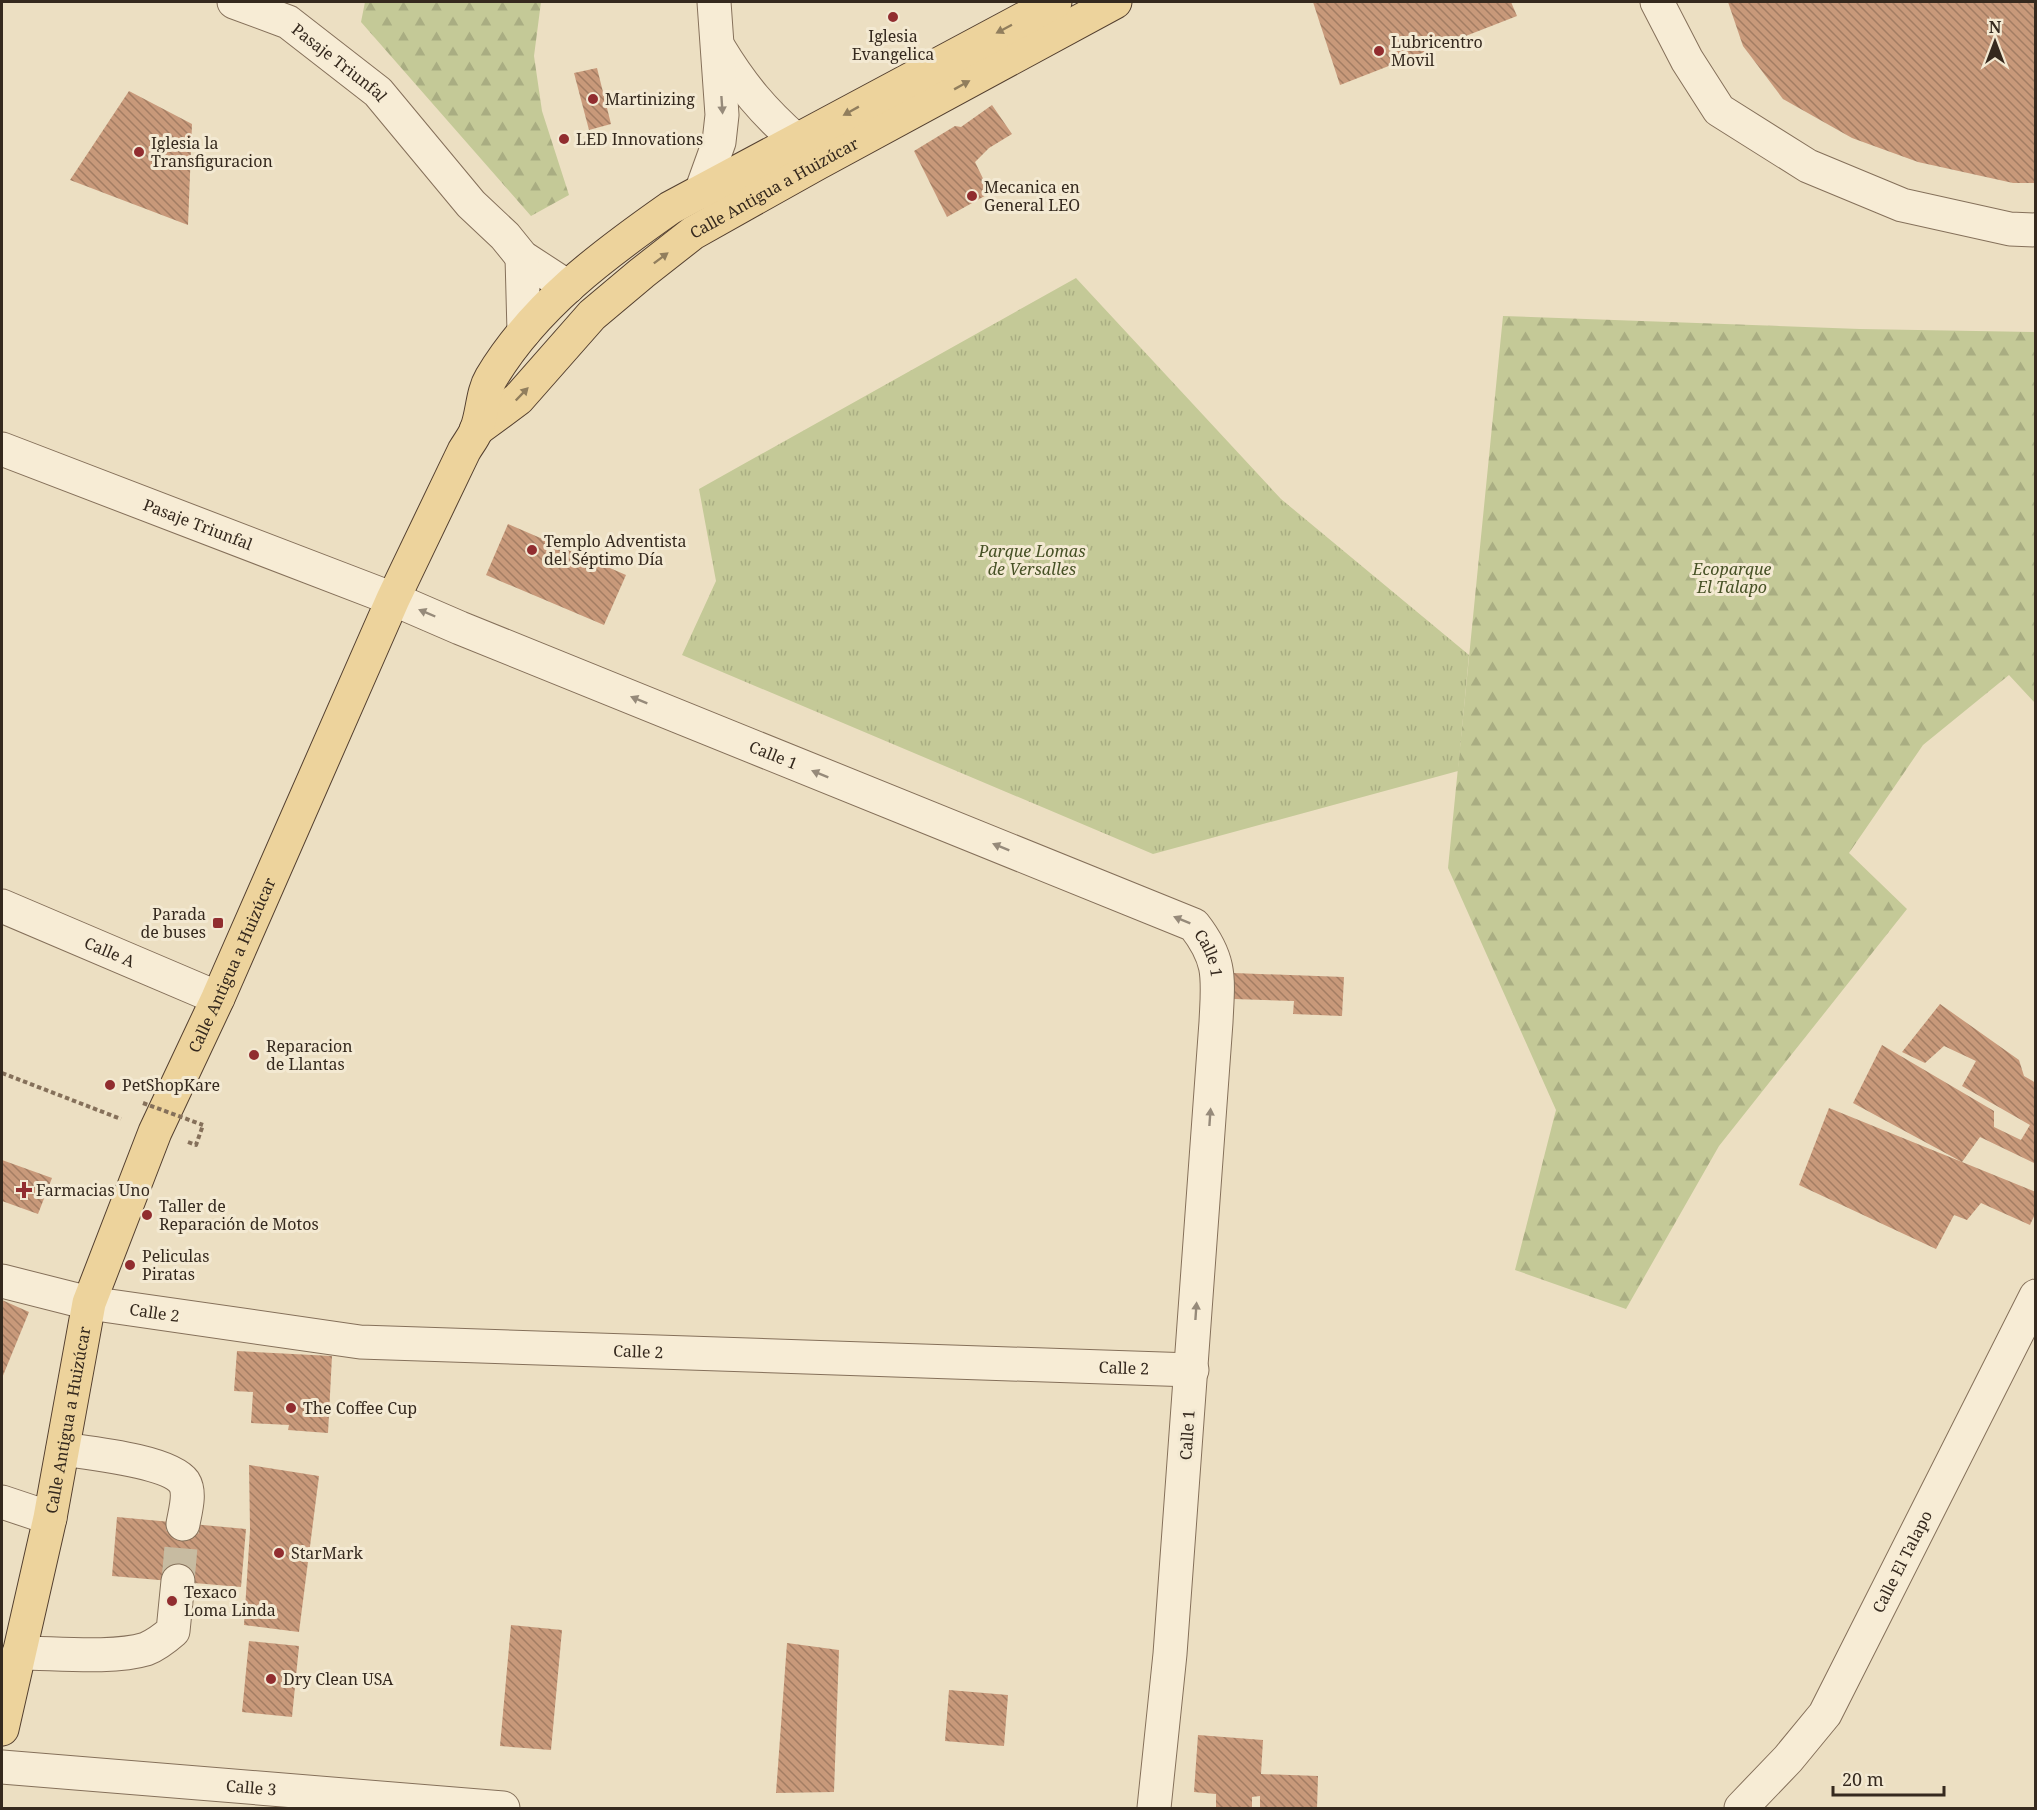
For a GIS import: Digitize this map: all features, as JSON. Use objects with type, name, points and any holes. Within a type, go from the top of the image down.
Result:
[{"type":"main road","name":"Calle Antigua a Huizúcar","points":[[2,1729],[50,1518],[89,1303],[149,1118],[218,998],[393,599],[476,430],[489,380],[524,332],[568,287],[618,244],[670,208],[1055,2]]},
{"type":"main road","name":"Calle Antigua a Huizúcar","points":[[476,430],[518,399],[592,315],[693,233],[1115,2]]},
{"type":"street","name":"Pasaje Triunfal","points":[[234,2],[288,22],[378,93],[471,204],[505,236],[522,257],[568,287]]},
{"type":"street","points":[[701,192],[719,142],[722,115],[714,2]]},
{"type":"street","points":[[1657,2],[1687,60],[1719,110],[1808,166],[1902,205],[2010,229],[2036,231]]},
{"type":"street","points":[[718,47],[740,81],[766,113],[796,141]]},
{"type":"street","points":[[522,257],[524,332]]},
{"type":"street","name":"Pasaje Triunfal","points":[[2,449],[393,599]]},
{"type":"street","name":"Calle 1","points":[[393,599],[1194,925],[1207,942],[1216,964],[1217,992],[1192,1370],[1170,1654],[1154,1809]]},
{"type":"street","name":"Calle A","points":[[2,906],[218,998]]},
{"type":"street","name":"Calle 2","points":[[2,1281],[89,1303],[360,1342],[1192,1370]]},
{"type":"street","name":"Calle El Talapo","points":[[1741,1809],[1788,1759],[1825,1714],[2036,1296]]},
{"type":"street","points":[[63,1449],[151,1465],[171,1471],[184,1482],[188,1494],[183,1524]]},
{"type":"street","points":[[2,1502],[50,1518]]},
{"type":"street","points":[[19,1653],[119,1654],[147,1648],[163,1640],[173,1631],[178,1581]]},
{"type":"street","name":"Calle 3","points":[[2,1767],[503,1809]]},
{"type":"path","points":[[2,1073],[149,1118],[202,1125]]},
{"type":"green space","points":[[365,2],[541,2],[534,56],[542,111],[569,195],[531,216],[361,22]]},
{"type":"green space","name":"Parque Lomas de Versalles","points":[[1076,278],[1281,499],[1469,655],[1458,771],[1153,854],[682,655],[716,581],[699,489]]},
{"type":"green space","name":"Ecoparque El Talapo","points":[[1503,316],[1860,329],[2035,332],[2035,703],[2009,675],[1923,745],[1849,853],[1907,909],[1719,1146],[1626,1309],[1515,1270],[1556,1110],[1448,868]]},
{"type":"building","name":"Lubricentro Movil","points":[[1313,2],[1511,2],[1517,16],[1340,85]]},
{"type":"building","points":[[1728,2],[2036,2],[2036,183],[2013,183],[1918,162],[1852,138],[1783,99],[1743,46]]},
{"type":"building","name":"Martinizing","points":[[597,68],[611,124],[589,130],[574,73]]},
{"type":"building","name":"Iglesia la Transfiguracion","points":[[129,91],[192,124],[188,225],[70,180]]},
{"type":"building","points":[[992,105],[1012,134],[989,148],[975,162],[990,193],[947,217],[914,151],[955,126],[961,127]]},
{"type":"building","name":"Templo Adventista del Séptimo Día","points":[[508,524],[626,575],[604,625],[486,575]]},
{"type":"building","points":[[1234,973],[1344,977],[1342,1016],[1293,1014],[1294,1001],[1233,999]]},
{"type":"building","points":[[1940,1004],[2019,1060],[2024,1076],[2036,1083],[2036,1164],[1980,1137],[1962,1162],[1853,1103],[1882,1045],[1994,1111],[1994,1127],[2021,1140],[2030,1125],[1962,1086],[1976,1061],[1944,1046],[1925,1063],[1902,1052]]},
{"type":"building","points":[[1829,1108],[2036,1192],[2036,1212],[2030,1225],[1981,1203],[1967,1220],[1954,1215],[1936,1249],[1799,1185]]},
{"type":"building","name":"Farmacias Uno","points":[[2,1160],[52,1178],[38,1214],[2,1201]]},
{"type":"building","points":[[2,1300],[29,1312],[2,1378]]},
{"type":"building","name":"The Coffee Cup","points":[[237,1351],[332,1356],[328,1433],[288,1430],[289,1425],[251,1423],[253,1392],[234,1391]]},
{"type":"building","name":"StarMark","points":[[249,1465],[319,1476],[299,1632],[244,1625],[250,1530]]},
{"type":"building","points":[[117,1517],[246,1529],[241,1587],[112,1576]]},
{"type":"building","points":[[511,1625],[562,1630],[551,1750],[500,1746]]},
{"type":"building","name":"Dry Clean USA","points":[[249,1641],[299,1646],[292,1717],[242,1712]]},
{"type":"building","points":[[787,1643],[839,1650],[834,1792],[776,1793]]},
{"type":"building","points":[[949,1690],[1008,1695],[1004,1746],[945,1741]]},
{"type":"building","points":[[1198,1735],[1263,1740],[1261,1774],[1318,1776],[1317,1808],[1260,1808],[1260,1796],[1252,1797],[1252,1808],[1216,1808],[1216,1794],[1194,1792]]},
{"type":"tunnel","points":[[178,1581],[183,1524]]},
{"type":"place","name":"Iglesia Evangelica","points":[[893,17]]},
{"type":"place","name":"Lubricentro Movil","points":[[1379,51]]},
{"type":"place","name":"Martinizing","points":[[593,99]]},
{"type":"place","name":"LED Innovations","points":[[564,139]]},
{"type":"place","name":"Iglesia la Transfiguracion","points":[[139,152]]},
{"type":"place","name":"Mecanica en General LEO","points":[[972,196]]},
{"type":"place","name":"Templo Adventista del Séptimo Día","points":[[532,550]]},
{"type":"place","name":"Parada de buses","points":[[218,923]]},
{"type":"place","name":"Reparacion de Llantas","points":[[254,1055]]},
{"type":"place","name":"PetShopKare","points":[[110,1085]]},
{"type":"place","name":"Farmacias Uno","points":[[24,1190]]},
{"type":"place","name":"Taller de Reparación de Motos","points":[[147,1215]]},
{"type":"place","name":"Peliculas Piratas","points":[[130,1265]]},
{"type":"place","name":"The Coffee Cup","points":[[291,1408]]},
{"type":"place","name":"StarMark","points":[[279,1553]]},
{"type":"place","name":"Texaco Loma Linda","points":[[172,1601]]},
{"type":"place","name":"Dry Clean USA","points":[[271,1679]]}]
